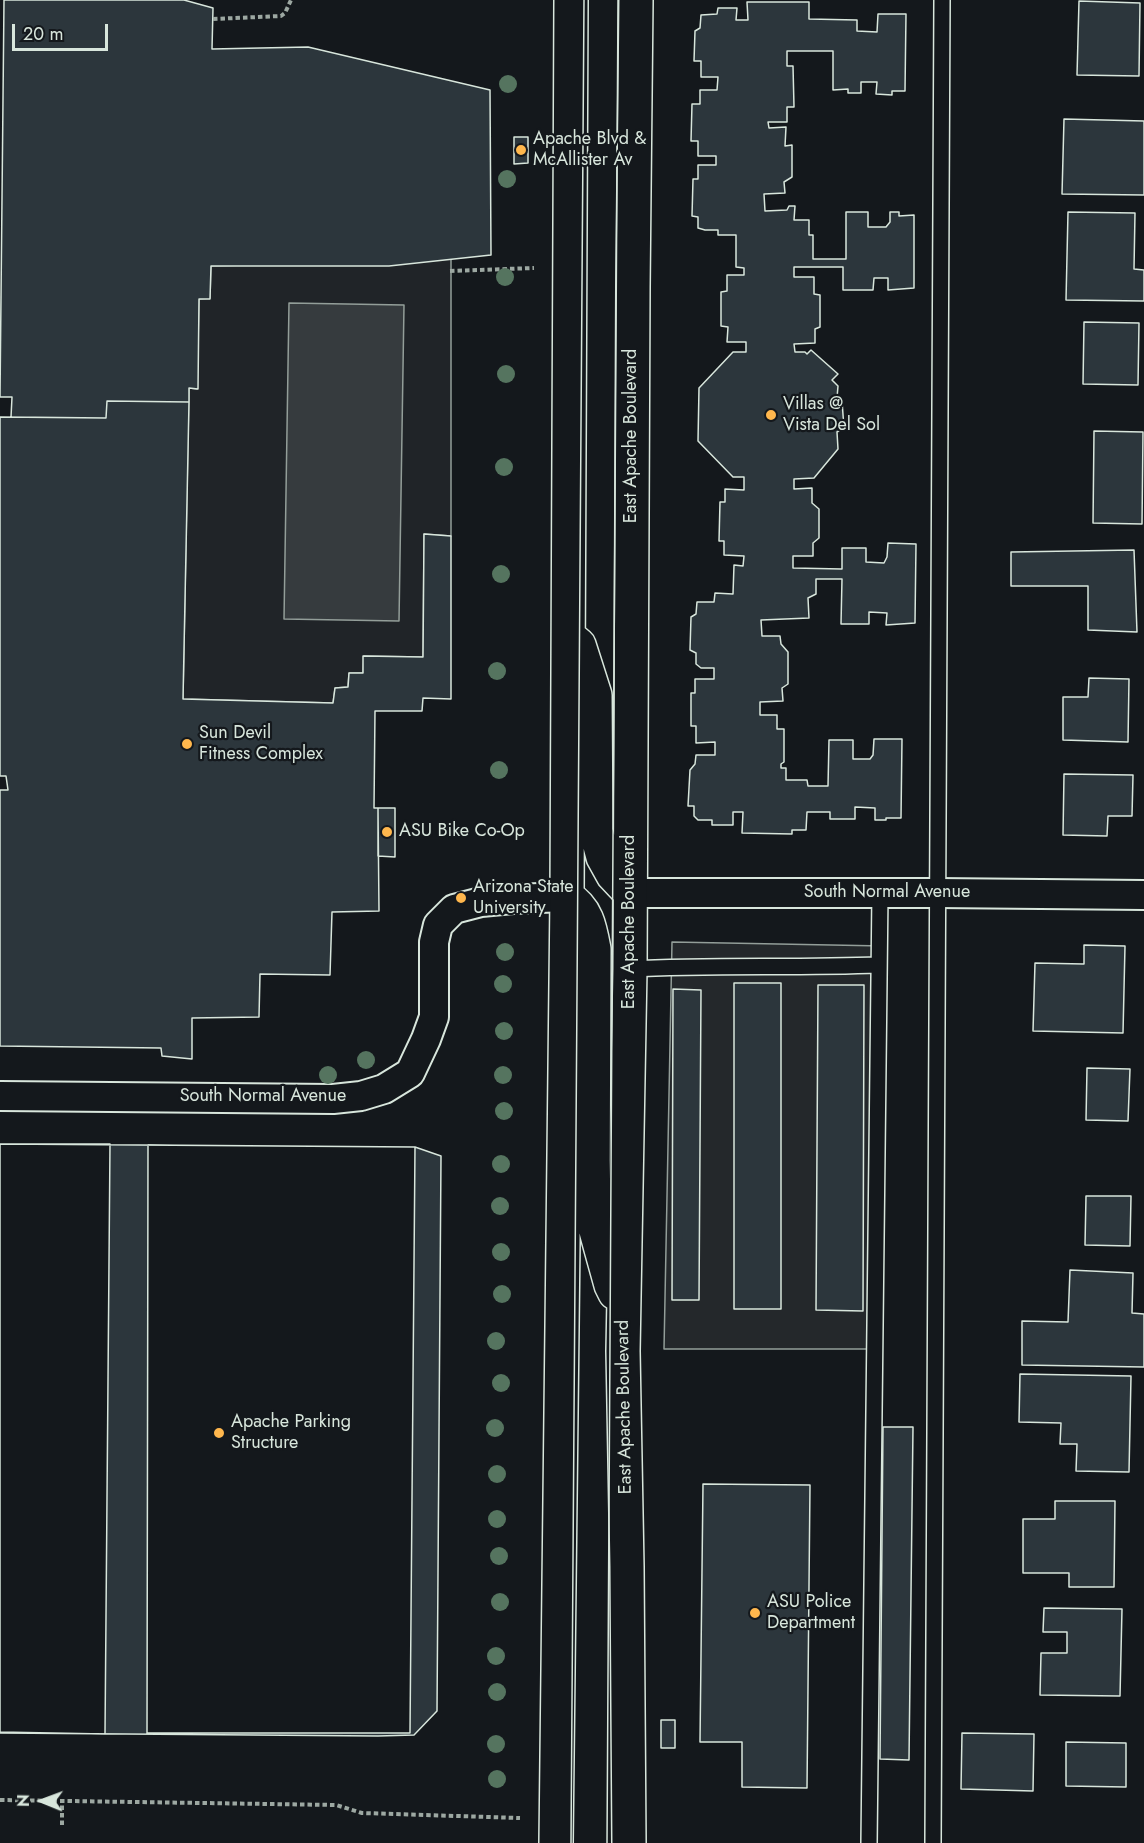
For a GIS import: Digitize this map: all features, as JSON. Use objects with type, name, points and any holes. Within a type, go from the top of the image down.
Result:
[{"type":"main road","points":[[556,1843],[567,897],[571,0]]},
{"type":"main road","name":"East Apache Boulevard","points":[[630,1843],[624,1310],[630,969],[636,0]]},
{"type":"main road","points":[[567,633],[579,645],[595,695],[595,815],[598,839],[603,857],[613,875],[630,893]]},
{"type":"main road","points":[[567,897],[578,903],[588,921],[594,949],[593,1220],[611,1285],[624,1310]]},
{"type":"street","name":"South Normal Avenue","points":[[630,893],[1144,895]]},
{"type":"street","name":"South Normal Avenue","points":[[0,1096],[333,1099],[361,1096],[384,1089],[410,1073],[434,1017],[434,942],[438,925],[454,909],[481,902],[567,897]]},
{"type":"lane","points":[[933,1843],[942,0]]},
{"type":"lane","points":[[869,1843],[880,893]]},
{"type":"lane","points":[[630,969],[879,965]]},
{"type":"path","points":[[213,19],[281,16],[285,13],[291,0]]},
{"type":"path","points":[[450,271],[534,268]]},
{"type":"path","points":[[0,1800],[336,1805],[362,1813],[520,1818]]},
{"type":"path","points":[[62,1802],[62,1825]]},
{"type":"shaded area","points":[[451,259],[451,536],[424,534],[423,657],[364,656],[363,673],[349,673],[348,687],[335,688],[333,703],[183,699],[189,388],[197,389],[199,299],[210,298],[211,266]]},
{"type":"shaded area","points":[[289,303],[404,305],[399,621],[284,619]]},
{"type":"shaded area","points":[[672,942],[884,946],[874,1349],[664,1349]]},
{"type":"building","points":[[4,0],[184,0],[213,8],[212,49],[308,47],[490,90],[491,255],[389,266],[211,266],[210,299],[199,299],[198,389],[189,388],[189,402],[107,401],[106,418],[11,417],[12,397],[0,397]]},
{"type":"building","points":[[1079,1],[1140,3],[1139,76],[1077,75]]},
{"type":"building","name":"Villas @ Vista Del Sol","points":[[747,2],[809,2],[809,19],[857,20],[857,31],[877,32],[878,14],[906,14],[905,91],[892,91],[892,95],[876,94],[877,82],[861,82],[861,93],[848,93],[848,89],[833,90],[833,51],[787,51],[787,66],[793,66],[794,107],[787,107],[787,122],[768,122],[769,128],[786,127],[785,146],[792,145],[792,177],[784,182],[785,193],[764,194],[765,211],[787,210],[789,206],[795,206],[794,220],[809,220],[809,235],[813,235],[813,259],[846,259],[846,212],[868,212],[868,227],[886,227],[890,222],[890,212],[899,212],[899,216],[914,215],[914,288],[888,290],[888,278],[874,278],[873,290],[843,290],[843,267],[794,267],[794,277],[814,277],[814,294],[820,295],[820,327],[815,329],[815,343],[794,344],[795,352],[807,354],[811,350],[838,374],[832,380],[838,386],[837,398],[842,401],[844,428],[837,432],[838,449],[814,478],[794,479],[794,489],[812,488],[812,503],[819,509],[819,538],[813,543],[813,556],[793,556],[793,568],[842,569],[842,548],[866,548],[866,562],[884,563],[888,543],[916,544],[915,623],[886,625],[887,613],[869,612],[869,624],[841,624],[842,579],[816,579],[816,594],[808,598],[809,618],[761,620],[762,636],[780,636],[781,644],[788,652],[788,684],[782,688],[783,701],[760,702],[760,715],[777,715],[777,729],[784,729],[784,762],[781,768],[786,768],[786,780],[807,780],[808,786],[828,786],[829,740],[853,740],[853,759],[870,759],[873,755],[874,739],[902,739],[901,818],[875,820],[875,808],[855,807],[855,819],[830,819],[830,812],[807,812],[806,830],[792,830],[792,834],[742,833],[743,812],[733,812],[733,825],[712,825],[712,820],[698,820],[694,816],[694,806],[688,806],[690,770],[695,764],[696,755],[715,755],[715,742],[696,743],[696,726],[691,726],[691,693],[695,693],[695,679],[714,679],[714,668],[701,668],[696,664],[696,653],[690,650],[691,617],[696,614],[697,602],[714,602],[715,593],[733,594],[734,565],[743,566],[744,556],[724,555],[724,541],[719,541],[720,502],[725,502],[725,489],[744,490],[744,477],[733,477],[698,441],[699,388],[733,352],[746,352],[746,342],[727,342],[728,327],[721,326],[721,292],[727,291],[727,275],[744,275],[744,268],[736,267],[736,235],[718,235],[718,230],[698,228],[698,217],[692,216],[693,179],[698,179],[698,165],[716,165],[716,156],[698,156],[698,141],[691,141],[692,104],[700,104],[700,90],[717,90],[718,77],[701,77],[701,61],[694,61],[695,31],[700,28],[701,15],[717,14],[718,8],[737,8],[736,20],[748,20]]},
{"type":"building","points":[[1064,119],[1144,121],[1144,195],[1062,194]]},
{"type":"building","points":[[514,137],[528,137],[528,163],[514,164]]},
{"type":"building","points":[[1068,212],[1135,213],[1134,269],[1144,270],[1144,301],[1066,300]]},
{"type":"building","points":[[1084,322],[1139,323],[1138,385],[1083,384]]},
{"type":"building","name":"Sun Devil Fitness Complex","points":[[107,401],[189,402],[183,699],[333,703],[335,688],[348,687],[349,673],[363,673],[363,656],[423,657],[424,534],[451,536],[451,699],[423,698],[422,711],[375,711],[374,808],[378,808],[379,911],[332,912],[330,975],[260,974],[259,1017],[192,1018],[192,1059],[162,1056],[161,1048],[0,1046],[0,790],[8,790],[6,776],[0,776],[0,417],[106,418]]},
{"type":"building","points":[[1094,431],[1143,432],[1142,524],[1093,523]]},
{"type":"building","points":[[1134,550],[1137,632],[1088,630],[1088,586],[1011,586],[1011,552]]},
{"type":"building","points":[[1089,678],[1129,679],[1128,742],[1063,740],[1063,697],[1088,697]]},
{"type":"building","points":[[1064,774],[1133,775],[1132,816],[1108,816],[1107,836],[1063,835]]},
{"type":"building","name":"ASU Bike Co-Op","points":[[378,808],[395,808],[395,857],[378,856]]},
{"type":"building","points":[[1084,945],[1125,946],[1123,1033],[1033,1031],[1035,963],[1084,964]]},
{"type":"building","points":[[734,983],[781,983],[781,1309],[734,1309]]},
{"type":"building","points":[[818,985],[864,985],[863,1311],[816,1310]]},
{"type":"building","points":[[673,989],[701,990],[699,1300],[672,1300]]},
{"type":"building","points":[[1087,1068],[1130,1069],[1128,1121],[1086,1120]]},
{"type":"building","name":"Apache Parking Structure","points":[[0,1144],[415,1147],[441,1156],[437,1711],[414,1735],[0,1733]]},
{"type":"building","points":[[0,1144],[110,1144],[105,1734],[0,1732]]},
{"type":"building","name":"Apache Parking Structure","points":[[148,1145],[415,1147],[410,1733],[147,1733]]},
{"type":"building","points":[[1086,1196],[1131,1196],[1130,1246],[1085,1245]]},
{"type":"building","points":[[1070,1270],[1133,1273],[1132,1313],[1144,1314],[1144,1367],[1022,1365],[1022,1321],[1068,1322]]},
{"type":"building","points":[[1020,1374],[1131,1376],[1129,1472],[1076,1471],[1077,1444],[1060,1444],[1061,1423],[1019,1422]]},
{"type":"building","points":[[883,1427],[913,1427],[909,1760],[880,1759]]},
{"type":"building","name":"ASU Police Department","points":[[703,1484],[810,1485],[807,1788],[742,1787],[742,1742],[700,1742]]},
{"type":"building","points":[[1055,1501],[1115,1501],[1114,1587],[1069,1587],[1069,1573],[1023,1573],[1023,1519],[1055,1519]]},
{"type":"building","points":[[1044,1608],[1122,1609],[1120,1696],[1040,1695],[1041,1653],[1067,1653],[1067,1632],[1043,1632]]},
{"type":"building","points":[[661,1720],[675,1720],[675,1748],[661,1748]]},
{"type":"building","points":[[962,1733],[1034,1734],[1033,1791],[961,1789]]},
{"type":"building","points":[[1066,1742],[1126,1743],[1126,1787],[1066,1786]]},
{"type":"tram line","points":[[571,1843],[584,0]]},
{"type":"tram line","points":[[607,1843],[618,0]]},
{"type":"place","name":"Apache Blvd & McAllister Av","points":[[521,150]]},
{"type":"place","name":"Villas @ Vista Del Sol","points":[[771,415]]},
{"type":"place","name":"Sun Devil Fitness Complex","points":[[187,744]]},
{"type":"place","name":"ASU Bike Co-Op","points":[[387,832]]},
{"type":"place","name":"Arizona State University","points":[[461,898]]},
{"type":"place","name":"Apache Parking Structure","points":[[219,1433]]},
{"type":"place","name":"ASU Police Department","points":[[755,1613]]}]
